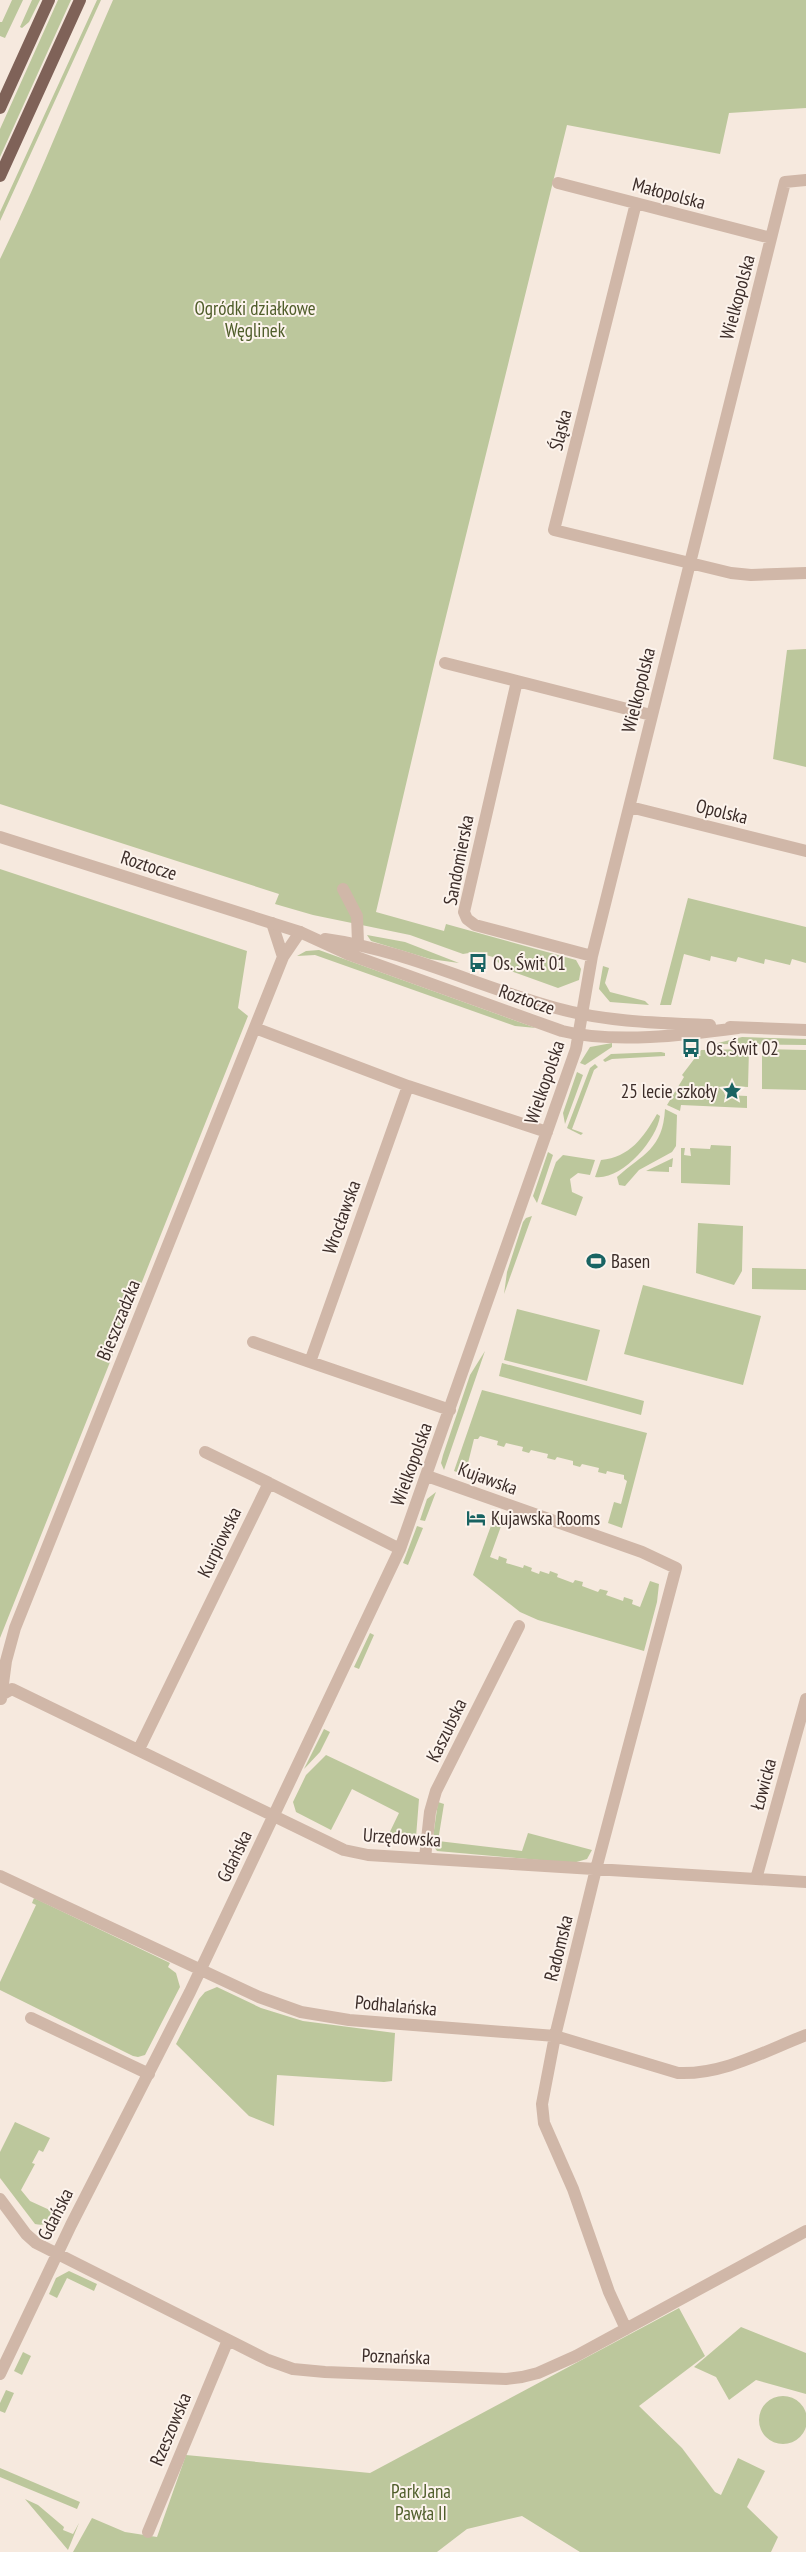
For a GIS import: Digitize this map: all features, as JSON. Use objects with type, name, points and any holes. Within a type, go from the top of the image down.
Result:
[{"type":"main road","points":[[0,108],[49,0]]},
{"type":"main road","points":[[0,176],[80,0]]},
{"type":"street","name":"Wielkopolska","points":[[274,1816],[400,1549],[547,1132],[579,1034],[592,956],[785,182],[806,180]]},
{"type":"street","name":"Małopolska","points":[[558,183],[771,238]]},
{"type":"street","name":"Śląska","points":[[636,203],[554,530],[689,562]]},
{"type":"street","points":[[689,562],[730,573],[751,575],[806,573]]},
{"type":"street","points":[[445,663],[651,714]]},
{"type":"street","name":"Sandomierska","points":[[517,681],[464,912],[467,919],[475,925],[592,956]]},
{"type":"street","name":"Opolska","points":[[630,807],[806,851]]},
{"type":"street","name":"Roztocze","points":[[0,837],[315,937],[348,954],[549,1027],[579,1034],[617,1037],[738,1028]]},
{"type":"street","points":[[343,888],[357,916],[358,943]]},
{"type":"street","points":[[272,924],[284,956]]},
{"type":"street","name":"Bieszczadzka","points":[[2,1698],[6,1661],[16,1628],[284,956],[300,932]]},
{"type":"street","name":"Roztocze","points":[[315,937],[358,943],[424,962],[548,1006],[582,1014],[618,1019],[738,1028],[806,1030]]},
{"type":"street","points":[[256,1028],[408,1086],[547,1132]]},
{"type":"street","name":"Wrocławska","points":[[310,1362],[408,1086]]},
{"type":"street","points":[[253,1342],[450,1410]]},
{"type":"street","points":[[205,1452],[400,1549]]},
{"type":"street","name":"Kujawska","points":[[427,1476],[642,1552],[676,1568]]},
{"type":"street","name":"Kurpiowska","points":[[139,1749],[269,1483]]},
{"type":"street","name":"Radomska","points":[[626,2329],[609,2292],[573,2189],[544,2123],[542,2104],[555,2036],[596,1869],[676,1568]]},
{"type":"street","name":"Kaszubska","points":[[425,1858],[430,1812],[436,1791],[519,1626]]},
{"type":"street","name":"Urzędowska","points":[[2,1698],[12,1689],[344,1850],[368,1855],[806,1882]]},
{"type":"street","name":"Łowicka","points":[[756,1879],[806,1699]]},
{"type":"street","name":"Gdańska","points":[[0,2374],[57,2252],[148,2074],[274,1816]]},
{"type":"street","name":"Podhalańska","points":[[0,1876],[286,2008],[315,2015],[403,2026],[555,2036],[678,2073],[692,2074],[722,2069],[806,2035]]},
{"type":"street","points":[[31,2018],[148,2074]]},
{"type":"street","name":"Poznańska","points":[[0,2199],[30,2238],[228,2340],[293,2369],[325,2372],[506,2379],[538,2373],[626,2329],[806,2231]]},
{"type":"street","name":"Rzeszowska","points":[[148,2532],[228,2340]]},
{"type":"green space","points":[[12,0],[23,0],[5,38],[0,36],[0,22],[2,22]]},
{"type":"green space","points":[[32,0],[40,0],[29,22],[22,28],[20,27]]},
{"type":"green space","points":[[58,0],[71,0],[0,157],[0,129]]},
{"type":"green space","points":[[97,0],[101,0],[0,221],[0,212]]},
{"type":"green space","name":"Ogródki działkowe Węglinek","points":[[113,0],[806,0],[806,108],[729,113],[720,154],[567,125],[434,665],[376,912],[444,931],[446,924],[576,960],[581,969],[579,980],[558,988],[505,969],[493,957],[475,952],[463,954],[410,935],[313,915],[275,904],[279,894],[0,804],[0,259],[44,162]]},
{"type":"green space","points":[[806,649],[806,767],[773,759],[787,650]]},
{"type":"green space","points":[[0,869],[247,951],[238,1008],[248,1016],[0,1638]]},
{"type":"green space","points":[[688,898],[806,927],[806,963],[792,959],[790,965],[765,959],[764,964],[738,957],[736,962],[711,956],[710,961],[684,954],[671,1005],[660,1005]]},
{"type":"green space","points":[[367,935],[405,942],[459,963],[430,959],[371,941]]},
{"type":"green space","points":[[319,950],[536,1028],[515,1026],[315,955],[297,956],[306,951]]},
{"type":"green space","points":[[603,966],[609,968],[605,983],[610,992],[645,1001],[649,1005],[610,1002],[599,989]]},
{"type":"green space","points":[[742,1037],[806,1039],[806,1045],[714,1044]]},
{"type":"green space","points":[[612,1043],[612,1047],[585,1065],[580,1063],[590,1047]]},
{"type":"green space","points":[[749,1049],[748,1087],[726,1086],[723,1090],[725,1095],[747,1096],[747,1108],[681,1105],[680,1111],[667,1105],[684,1077],[682,1075],[701,1050]]},
{"type":"green space","points":[[762,1049],[806,1050],[806,1090],[762,1089]]},
{"type":"green space","points":[[665,1053],[665,1056],[612,1059],[605,1062],[603,1060],[611,1054]]},
{"type":"green space","points":[[595,1064],[598,1067],[594,1070],[572,1129],[583,1133],[581,1135],[567,1128],[590,1068]]},
{"type":"green space","points":[[577,1072],[583,1075],[565,1124],[563,1113]]},
{"type":"green space","points":[[665,1109],[677,1115],[676,1146],[672,1152],[639,1170],[625,1186],[619,1185],[617,1177],[643,1156],[656,1142]]},
{"type":"green space","points":[[657,1114],[660,1116],[657,1126],[645,1147],[636,1157],[616,1173],[605,1177],[595,1177],[601,1160],[620,1155],[635,1145]]},
{"type":"green space","points":[[711,1145],[731,1146],[730,1185],[681,1183],[681,1148],[685,1148],[684,1155],[691,1156],[690,1148],[710,1149]]},
{"type":"green space","points":[[548,1152],[553,1155],[537,1203],[533,1196]]},
{"type":"green space","points":[[563,1155],[595,1160],[590,1175],[578,1173],[570,1179],[572,1192],[583,1197],[576,1216],[541,1204],[556,1162]]},
{"type":"green space","points":[[673,1158],[672,1167],[669,1167],[669,1172],[646,1171]]},
{"type":"green space","points":[[532,1216],[504,1294],[507,1272],[523,1222],[526,1218]]},
{"type":"green space","points":[[698,1223],[743,1226],[742,1271],[734,1285],[696,1273]]},
{"type":"green space","points":[[752,1268],[806,1269],[806,1290],[752,1289]]},
{"type":"green space","points":[[643,1285],[761,1316],[743,1385],[624,1354]]},
{"type":"green space","points":[[517,1309],[600,1330],[587,1381],[504,1360]]},
{"type":"green space","points":[[485,1351],[444,1470],[441,1463],[443,1455],[470,1375]]},
{"type":"green space","points":[[502,1363],[644,1401],[641,1415],[499,1376]]},
{"type":"green space","points":[[482,1390],[647,1433],[622,1528],[608,1523],[614,1502],[621,1504],[627,1481],[624,1479],[624,1475],[607,1471],[606,1474],[598,1472],[599,1468],[582,1464],[580,1467],[573,1465],[573,1461],[557,1457],[555,1460],[547,1458],[548,1454],[531,1450],[529,1453],[522,1451],[523,1447],[506,1443],[504,1447],[497,1445],[498,1441],[480,1436],[478,1439],[474,1439],[465,1475],[454,1471]]},
{"type":"green space","points":[[436,1492],[425,1521],[420,1520],[427,1499]]},
{"type":"green space","points":[[496,1512],[505,1515],[490,1557],[498,1560],[499,1556],[507,1559],[506,1563],[523,1568],[524,1565],[532,1568],[531,1571],[539,1574],[540,1571],[549,1574],[550,1571],[558,1574],[557,1577],[573,1583],[575,1580],[583,1582],[582,1586],[598,1592],[600,1589],[608,1591],[606,1595],[623,1601],[624,1597],[633,1600],[632,1604],[640,1607],[650,1581],[659,1584],[657,1602],[644,1651],[538,1620],[520,1612],[473,1575]]},
{"type":"green space","points":[[417,1526],[423,1528],[408,1565],[403,1563]]},
{"type":"green space","points":[[370,1633],[374,1635],[359,1669],[354,1667]]},
{"type":"green space","points":[[324,1729],[330,1732],[320,1752],[304,1769]]},
{"type":"green space","points":[[326,1755],[419,1799],[416,1837],[408,1845],[385,1842],[399,1813],[352,1789],[331,1830],[296,1812],[293,1802],[306,1775]]},
{"type":"green space","points":[[438,1802],[444,1804],[438,1841],[522,1851],[528,1833],[592,1850],[587,1859],[573,1863],[437,1851],[432,1844]]},
{"type":"green space","points":[[34,1898],[170,1963],[168,1967],[176,1973],[180,1987],[145,2055],[133,2056],[0,1990],[0,1982],[36,1905],[32,1903]]},
{"type":"green space","points":[[217,1987],[261,2008],[303,2021],[395,2033],[392,2081],[277,2075],[274,2126],[249,2116],[176,2044],[199,1999],[205,1992]]},
{"type":"green space","points":[[15,2122],[50,2138],[43,2152],[39,2150],[32,2163],[35,2164],[21,2190],[30,2201],[54,2212],[49,2221],[42,2225],[35,2224],[0,2178],[0,2152]]},
{"type":"green space","points":[[69,2271],[97,2284],[94,2291],[67,2278],[57,2298],[49,2294],[56,2278]]},
{"type":"green space","name":"Park Jana Pawła II","points":[[679,2308],[705,2356],[639,2406],[682,2448],[715,2492],[721,2495],[738,2458],[765,2471],[747,2507],[778,2537],[771,2552],[580,2552],[522,2516],[467,2529],[437,2552],[73,2552],[92,2518],[125,2532],[157,2537],[186,2455],[370,2473]]},
{"type":"green space","points":[[741,2327],[806,2353],[806,2394],[756,2380],[729,2400],[716,2377],[694,2367]]},
{"type":"green space","points":[[23,2352],[31,2356],[22,2375],[14,2371]]},
{"type":"green space","points":[[6,2390],[14,2393],[5,2413],[0,2411],[0,2403]]},
{"type":"green space","points":[[778,2396],[788,2396],[797,2400],[803,2406],[806,2411],[806,2429],[797,2440],[788,2444],[778,2444],[769,2440],[763,2434],[759,2425],[759,2415],[763,2406],[769,2400]]},
{"type":"green space","points":[[0,2468],[80,2502],[77,2509],[0,2477]]},
{"type":"green space","points":[[25,2499],[38,2505],[64,2527],[63,2530],[73,2534],[79,2523],[68,2550]]},
{"type":"place","name":"Os. Świt 01","points":[[478,963]]},
{"type":"place","name":"Os. Świt 02","points":[[691,1048]]},
{"type":"place","name":"25 lecie szkoły","points":[[732,1091]]},
{"type":"place","name":"Basen","points":[[596,1261]]},
{"type":"place","name":"Kujawska Rooms","points":[[476,1518]]}]
